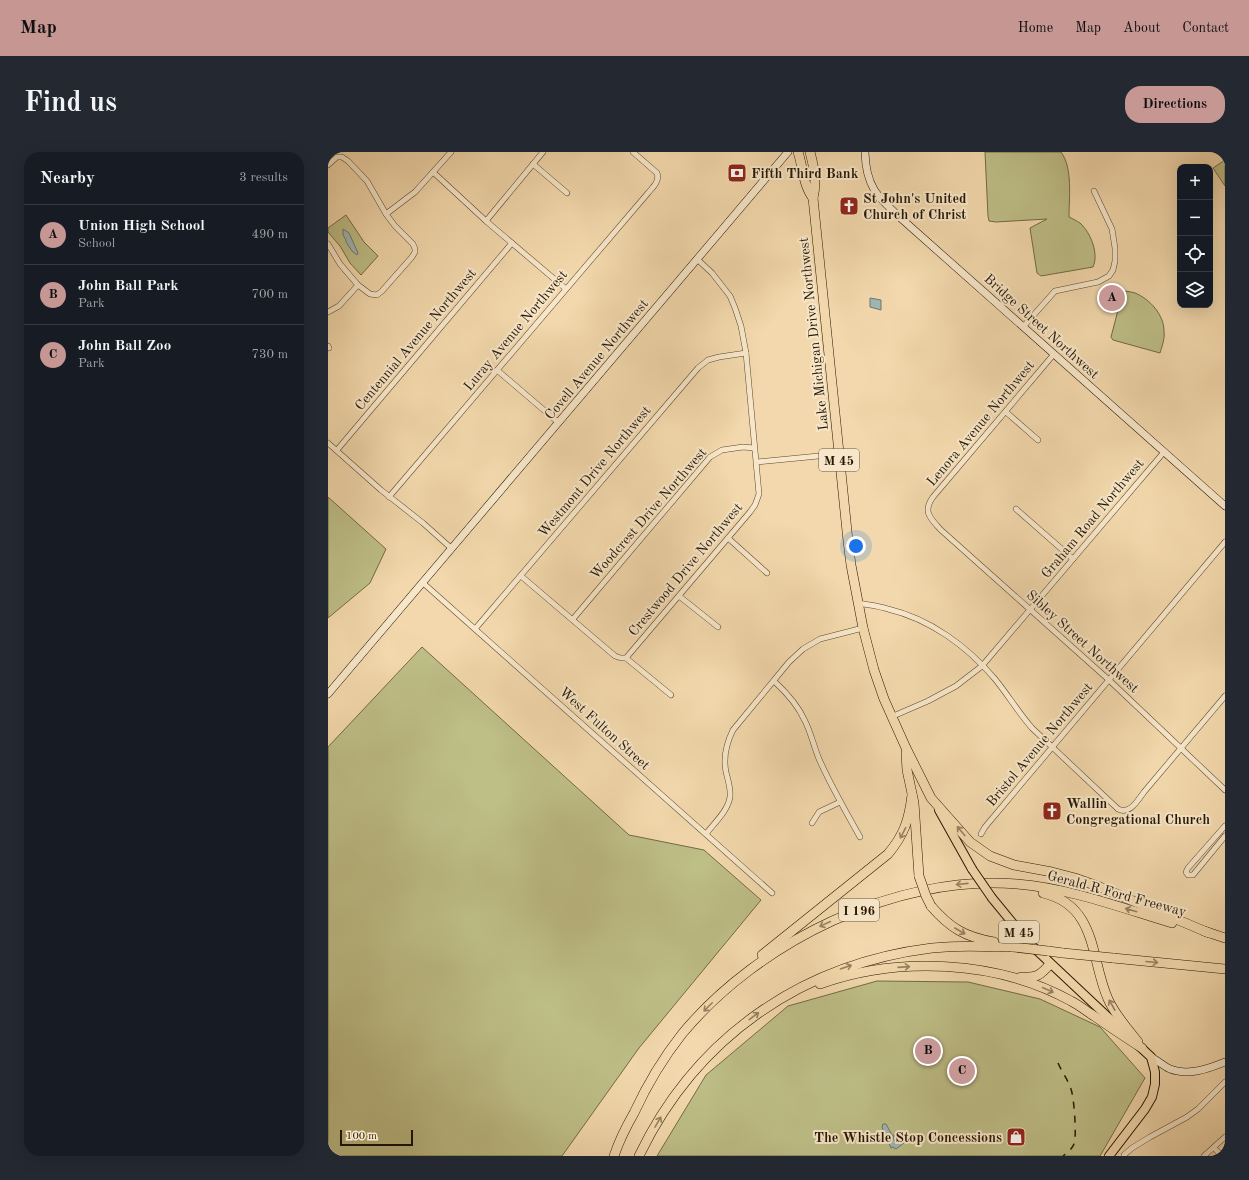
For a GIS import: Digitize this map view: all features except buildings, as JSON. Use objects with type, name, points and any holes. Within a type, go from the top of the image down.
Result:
[{"type":"highway","name":"Lake Michigan Drive Northwest","points":[[798,152],[808,192],[813,198]]},
{"type":"highway","name":"Lake Michigan Drive Northwest","points":[[810,152],[814,172],[815,184],[813,198],[850,559],[858,603],[874,670],[891,717],[931,798]]},
{"type":"highway","points":[[906,748],[907,770],[914,804],[919,876],[926,896],[932,906],[946,922],[958,931],[970,937],[1012,946],[1063,953],[1225,969]]},
{"type":"highway","points":[[718,997],[729,982],[888,854],[904,832],[908,820],[912,795]]},
{"type":"highway","points":[[931,798],[970,842],[990,856],[1014,865],[1075,878],[1209,933]]},
{"type":"highway","name":"Gerald R Ford Freeway","points":[[614,1156],[618,1142],[660,1065],[682,1034],[718,997],[745,974],[772,955],[820,926],[876,903],[933,888],[974,883],[1038,886],[1067,892],[1225,938]]},
{"type":"highway","points":[[997,884],[1048,894],[1059,898],[1070,906],[1086,927],[1091,939],[1108,999],[1142,1048]]},
{"type":"highway","points":[[639,1156],[660,1117],[676,1093],[696,1069],[736,1030],[767,1007],[785,996],[819,978],[844,968],[888,955],[940,947],[1012,946]]},
{"type":"highway","points":[[1012,977],[1035,977],[1044,971],[1050,964]]},
{"type":"highway","points":[[785,996],[830,980],[874,970],[938,966],[976,970],[1012,977],[1041,987],[1072,1002],[1142,1048]]},
{"type":"main road","name":"Lake Michigan Drive Northwest","points":[[931,798],[972,869],[992,898],[1029,944],[1152,1057]]},
{"type":"main road","points":[[1109,1156],[1145,1109],[1152,1097],[1155,1084],[1155,1072],[1152,1057]]},
{"type":"street","points":[[386,214],[415,192],[450,152]]},
{"type":"street","points":[[486,221],[543,152]]},
{"type":"street","name":"Luray Avenue Northwest","points":[[389,497],[657,182],[657,173],[633,152]]},
{"type":"street","name":"Covell Avenue Northwest","points":[[328,694],[788,152]]},
{"type":"street","name":"Bridge Street Northwest","points":[[865,152],[865,167],[870,182],[884,202],[1225,506]]},
{"type":"street","points":[[328,165],[337,157],[342,157],[348,161],[367,181],[386,214],[416,249],[412,257],[377,295],[370,294],[358,285],[340,264],[328,244]]},
{"type":"street","points":[[533,164],[567,193]]},
{"type":"street","points":[[434,172],[486,221],[566,289]]},
{"type":"street","points":[[1023,327],[1055,291],[1098,282],[1109,276],[1113,270],[1116,248],[1112,229],[1094,191]]},
{"type":"street","name":"Centennial Avenue Northwest","points":[[337,450],[512,243]]},
{"type":"street","points":[[697,259],[712,273],[730,296],[741,326],[746,353],[754,448],[757,462],[839,454]]},
{"type":"street","points":[[328,312],[339,306],[358,285]]},
{"type":"street","name":"Westmont Drive Northwest","points":[[475,629],[698,368],[708,360],[746,353]]},
{"type":"street","name":"Lenora Avenue Northwest","points":[[928,510],[929,502],[1054,354]]},
{"type":"street","points":[[497,370],[558,423]]},
{"type":"street","points":[[1006,412],[1038,440]]},
{"type":"street","points":[[328,443],[389,497],[423,523],[451,548]]},
{"type":"street","name":"Woodcrest Drive Northwest","points":[[573,619],[710,457],[722,450],[743,447],[754,448]]},
{"type":"street","name":"Graham Road Northwest","points":[[891,717],[928,701],[956,686],[982,666],[1164,452]]},
{"type":"street","name":"Crestwood Drive Northwest","points":[[626,658],[755,505],[759,494],[757,462]]},
{"type":"street","name":"Sibley Street Northwest","points":[[928,510],[931,519],[941,530],[1109,680],[1225,790]]},
{"type":"street","points":[[1016,510],[1073,559]]},
{"type":"street","points":[[728,538],[767,573]]},
{"type":"street","name":"Bristol Avenue Northwest","points":[[981,834],[985,827],[1225,542]]},
{"type":"street","points":[[521,576],[615,656],[626,658],[671,695]]},
{"type":"street","name":"West Fulton Street","points":[[422,582],[772,893]]},
{"type":"street","points":[[679,596],[718,627]]},
{"type":"street","points":[[858,603],[888,608],[905,614],[951,638],[994,678],[1019,713],[1032,728],[1118,809],[1122,811],[1127,810],[1136,802],[1225,696]]},
{"type":"street","points":[[706,834],[727,806],[730,797],[730,785],[726,773],[725,757],[727,743],[733,730],[789,662],[803,649],[820,639],[863,628]]},
{"type":"street","points":[[774,681],[787,693],[806,722],[819,758],[840,802],[860,837]]},
{"type":"street","points":[[812,823],[819,812],[840,802]]},
{"type":"street","points":[[1225,826],[1188,868],[1186,872],[1189,876],[1193,875],[1225,836]]},
{"type":"street","name":"Lake Michigan Drive Northwest","points":[[1152,1057],[1172,1070],[1189,1072],[1212,1067],[1225,1062]]},
{"type":"street","points":[[1124,1155],[1132,1148],[1150,1137],[1187,1117],[1198,1109],[1225,1082]]},
{"type":"street","points":[[1204,1156],[1225,1138]]},
{"type":"street","points":[[1214,1148],[1222,1156]]},
{"type":"green space","points":[[985,152],[1061,152],[1065,159],[1069,175],[1069,217],[1080,223],[1091,238],[1095,256],[1093,267],[1041,276],[1037,273],[1030,228],[1047,219],[996,222],[989,221]]},
{"type":"green space","points":[[1225,160],[1225,186],[1213,168]]},
{"type":"green space","points":[[346,215],[364,242],[378,256],[361,275],[350,263],[340,246],[328,232],[328,228]]},
{"type":"green space","points":[[1123,291],[1135,293],[1146,299],[1155,308],[1162,319],[1164,334],[1160,353],[1113,340],[1111,337]]},
{"type":"green space","points":[[328,497],[386,549],[370,583],[328,618]]},
{"type":"green space","points":[[422,647],[629,835],[704,850],[761,900],[639,1048],[562,1156],[328,1156],[328,747]]},
{"type":"green space","points":[[877,981],[968,982],[1040,999],[1100,1027],[1145,1078],[1100,1156],[657,1156],[706,1075],[788,1006]]},
{"type":"water","points":[[343,229],[349,233],[358,253],[357,255],[352,251],[346,242],[343,235]]},
{"type":"water","points":[[870,298],[881,300],[881,310],[870,307]]},
{"type":"water","points":[[883,1124],[886,1124],[892,1135],[894,1135],[893,1138],[895,1142],[898,1141],[898,1132],[904,1140],[904,1143],[896,1149],[893,1147],[891,1148],[882,1127]]},
{"type":"railway","points":[[1058,1063],[1071,1089],[1075,1116],[1074,1144],[1063,1156]]},
{"type":"place","name":"Fifth Third Bank","points":[[737,173]]},
{"type":"place","name":"St John's United Church of Christ","points":[[849,206]]},
{"type":"place","name":"Union High School","points":[[1112,298]]},
{"type":"place","name":"Wallin Congregational Church","points":[[1052,811]]},
{"type":"place","name":"John Ball Park","points":[[928,1051]]},
{"type":"place","name":"John Ball Zoo","points":[[962,1071]]},
{"type":"place","name":"The Whistle Stop Concessions","points":[[1016,1137]]}]
